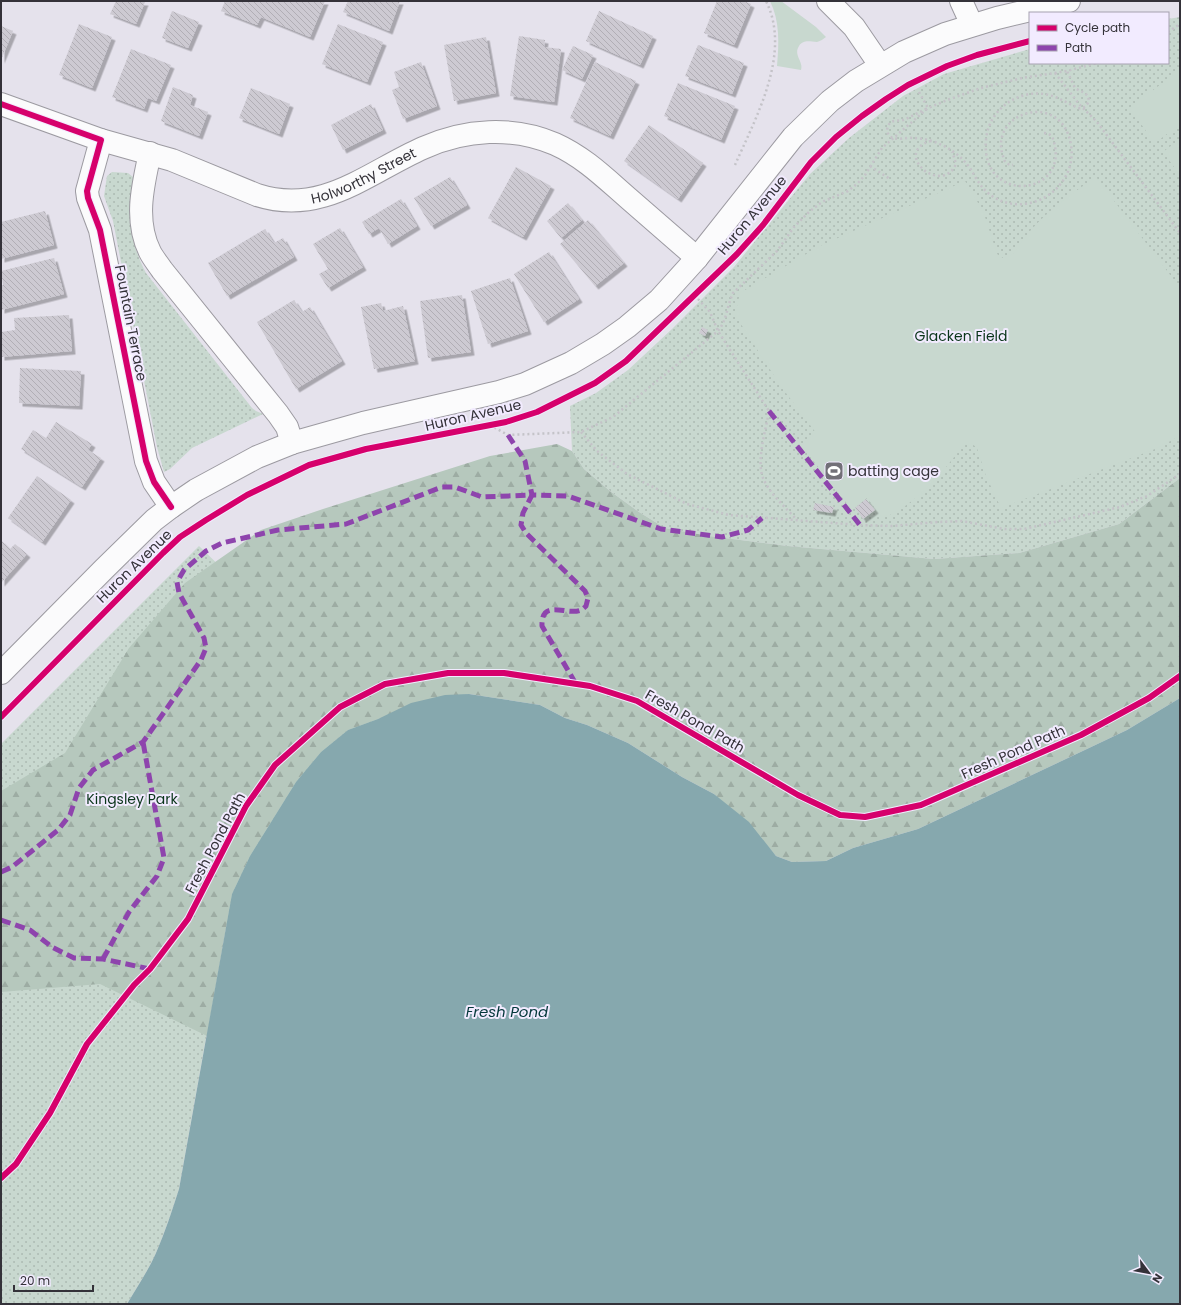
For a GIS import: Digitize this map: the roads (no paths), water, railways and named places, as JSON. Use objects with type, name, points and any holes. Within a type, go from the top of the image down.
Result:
[{"type":"street","points":[[828,1],[854,27],[880,65]]},
{"type":"street","points":[[961,1],[972,25]]},
{"type":"street","name":"Huron Avenue","points":[[1,673],[154,520],[196,490],[245,463],[292,442],[363,423],[490,395],[525,384],[561,368],[603,344],[637,319],[659,300],[696,258],[784,147],[804,125],[845,89],[880,65],[914,47],[945,34],[972,25],[1069,1]]},
{"type":"street","name":"Holworthy Street","points":[[1,104],[102,140],[172,160],[267,198],[284,200],[318,198],[342,190],[423,148],[445,140],[480,133],[502,132],[525,135],[545,140],[585,161],[696,258]]},
{"type":"street","name":"Fountain Terrace","points":[[102,140],[88,185],[88,198],[100,230],[146,461],[154,482],[164,499],[171,507]]},
{"type":"street","points":[[150,153],[143,187],[141,210],[143,231],[150,252],[162,270],[278,414],[287,427],[292,442]]},
{"type":"water","name":"Fresh Pond","points":[[469,694],[540,705],[565,718],[587,725],[628,743],[682,777],[714,794],[749,822],[776,856],[792,862],[826,861],[853,848],[918,829],[1127,730],[1180,698],[1180,1304],[127,1304],[156,1253],[179,1189],[232,894],[250,856],[296,782],[321,752],[348,730],[378,719],[411,703],[445,695]]},
{"type":"place","name":"batting cage","points":[[834,471]]},
{"type":"park label","name":"Glacken Field","points":[[961,336]]},
{"type":"park label","name":"Kingsley Park","points":[[132,799]]}]
